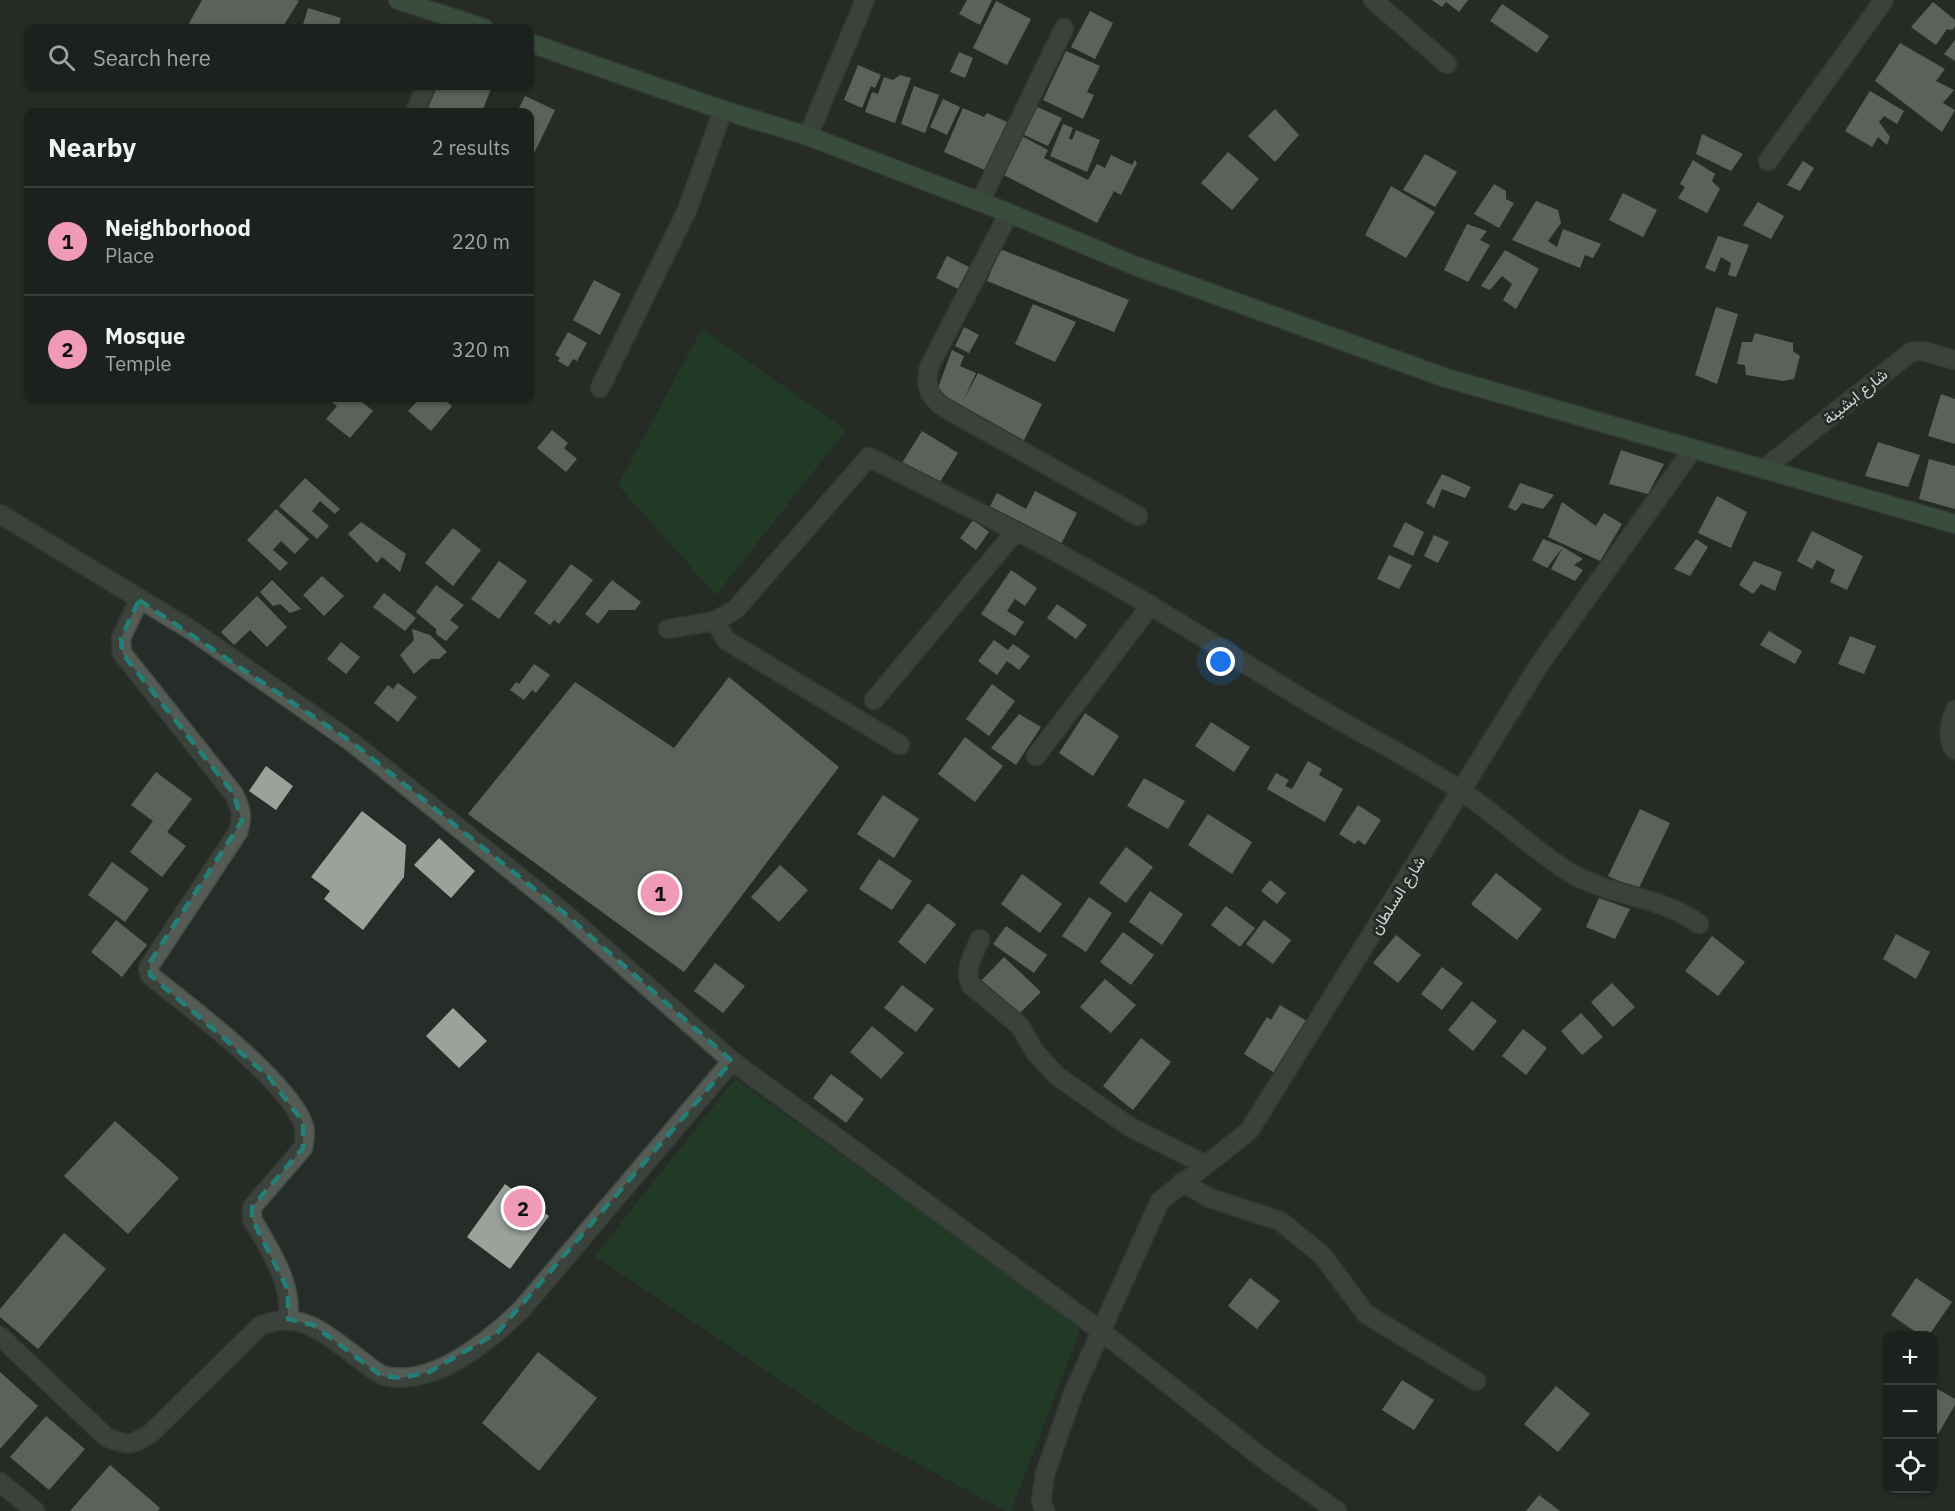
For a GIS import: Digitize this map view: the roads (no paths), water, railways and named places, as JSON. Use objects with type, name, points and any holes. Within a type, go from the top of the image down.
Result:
[{"type":"street","points":[[398,0],[451,24]]},
{"type":"street","points":[[808,136],[865,0]]},
{"type":"street","points":[[1373,0],[1447,64]]},
{"type":"street","points":[[1768,161],[1884,0]]},
{"type":"street","points":[[981,202],[1065,28]]},
{"type":"street","points":[[534,44],[723,110],[808,136],[1009,213],[1133,265],[1443,377],[1955,524]]},
{"type":"street","points":[[417,108],[424,90]]},
{"type":"street","points":[[600,388],[688,208],[723,110]]},
{"type":"street","points":[[1009,213],[929,367],[927,390],[934,401],[945,408],[1138,516]]},
{"type":"street","name":"شارع ابشينة","points":[[1764,469],[1911,352],[1923,351],[1955,360]]},
{"type":"street","name":"شارع السلطان","points":[[1045,1511],[1041,1501],[1046,1474],[1074,1391],[1160,1201],[1204,1164],[1249,1131],[1463,792],[1541,662],[1693,449]]},
{"type":"street","points":[[668,629],[716,621],[735,610],[869,457],[1072,559],[1151,605],[1305,700],[1463,792],[1569,872],[1589,882],[1662,903],[1683,912],[1699,924]]},
{"type":"street","points":[[0,514],[191,630],[353,743],[563,912],[732,1061],[1101,1331],[1266,1461],[1337,1511]]},
{"type":"street","points":[[874,700],[1016,531]]},
{"type":"street","points":[[139,600],[121,638],[122,653],[233,793],[240,806],[242,821],[238,832],[148,968],[150,975],[268,1076],[292,1104],[303,1122],[305,1137],[303,1148],[252,1207],[252,1219],[288,1290],[290,1303],[288,1319]]},
{"type":"street","points":[[1036,756],[1151,605]]},
{"type":"street","points":[[716,621],[726,640],[900,745]]},
{"type":"street","points":[[1955,710],[1949,727],[1951,744],[1955,750]]},
{"type":"street","points":[[980,939],[968,968],[968,980],[1020,1026],[1035,1052],[1057,1076],[1130,1127],[1204,1164]]},
{"type":"street","points":[[0,1336],[106,1437],[122,1443],[136,1444],[151,1433],[260,1326],[273,1320],[288,1319],[313,1325],[382,1376],[401,1378],[429,1372],[465,1356],[497,1334],[521,1310],[732,1061]]},
{"type":"street","points":[[1182,1182],[1210,1198],[1280,1221],[1336,1270],[1354,1302],[1366,1314],[1476,1381]]},
{"type":"street","points":[[0,1482],[34,1511]]},
{"type":"place","name":"Neighborhood","points":[[660,893]]},
{"type":"place","name":"Mosque","points":[[523,1208]]}]
